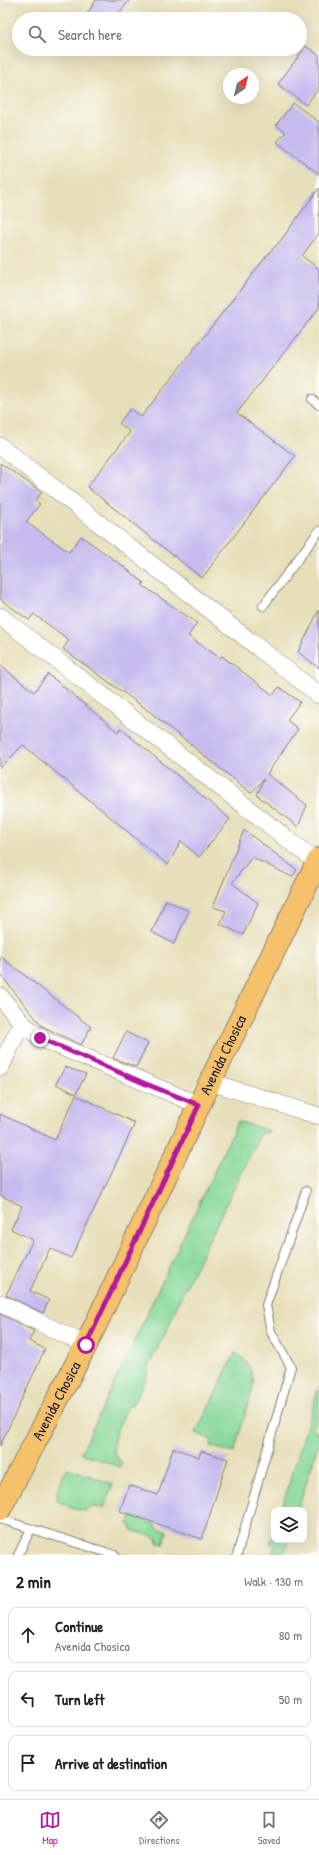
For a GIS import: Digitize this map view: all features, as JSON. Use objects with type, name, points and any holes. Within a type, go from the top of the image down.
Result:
[{"type":"main road","name":"Avenida Chosica","points":[[0,1509],[86,1345],[210,1082],[318,860]]},
{"type":"street","points":[[0,446],[319,695]]},
{"type":"street","points":[[0,616],[318,860]]},
{"type":"street","points":[[0,996],[22,1023],[40,1038],[146,1084],[199,1105]]},
{"type":"street","points":[[0,1068],[22,1023]]},
{"type":"street","points":[[210,1082],[319,1116]]},
{"type":"street","points":[[0,1303],[86,1345]]},
{"type":"lane","points":[[312,399],[319,405]]},
{"type":"lane","points":[[263,606],[319,531]]},
{"type":"lane","points":[[237,1555],[290,1367],[271,1332],[266,1305],[306,1191]]},
{"type":"lane","points":[[0,1519],[115,1555]]},
{"type":"lane","points":[[18,1555],[31,1529]]},
{"type":"green space","points":[[238,1121],[269,1131],[260,1135],[180,1299],[168,1328],[147,1369],[149,1371],[132,1406],[129,1405],[118,1426],[115,1435],[114,1450],[116,1457],[122,1462],[120,1467],[81,1453]]},
{"type":"green space","points":[[235,1353],[243,1358],[248,1365],[254,1383],[234,1453],[210,1446],[212,1440],[196,1433]]},
{"type":"green space","points":[[319,1386],[319,1411],[313,1430],[319,1433],[319,1441],[299,1507],[282,1507]]},
{"type":"green space","points":[[70,1469],[113,1484],[104,1508],[92,1507],[85,1511],[74,1509],[58,1501],[56,1493],[66,1470]]},
{"type":"green space","points":[[131,1516],[155,1524],[157,1528],[167,1531],[163,1544],[158,1543],[157,1538],[131,1530],[132,1526],[128,1525]]},
{"type":"green space","points":[[271,1540],[271,1543],[288,1543],[284,1555],[272,1555],[275,1545],[270,1543]]},
{"type":"building","points":[[96,0],[130,0],[120,12],[88,12]]},
{"type":"building","points":[[307,47],[319,55],[319,88],[306,105],[278,84],[299,56],[307,56]]},
{"type":"building","points":[[293,103],[319,122],[319,174],[277,142],[286,132],[276,125]]},
{"type":"building","points":[[319,188],[319,233],[302,256],[319,269],[319,308],[237,413],[295,456],[202,578],[87,487],[130,432],[119,423],[130,409],[141,417],[269,253],[281,240]]},
{"type":"building","points":[[0,463],[42,492],[35,501],[40,504],[26,522],[69,552],[81,536],[144,583],[142,585],[197,623],[188,636],[220,658],[222,656],[273,695],[279,687],[300,702],[287,720],[298,729],[267,774],[307,805],[298,827],[257,795],[264,779],[251,793],[145,708],[63,649],[69,640],[34,614],[29,620],[0,599]]},
{"type":"building","points":[[319,610],[319,668],[298,652]]},
{"type":"building","points":[[0,665],[34,692],[48,674],[118,732],[120,728],[230,819],[199,857],[181,841],[168,865],[23,745],[0,768]]},
{"type":"building","points":[[244,830],[297,870],[292,877],[252,857],[232,883],[258,903],[243,935],[220,924],[226,911],[213,907]]},
{"type":"building","points":[[166,900],[189,911],[174,944],[152,932]]},
{"type":"building","points":[[0,956],[91,1027],[81,1045],[42,1026],[0,974]]},
{"type":"building","points":[[126,1032],[148,1043],[136,1067],[113,1058]]},
{"type":"building","points":[[65,1067],[86,1074],[76,1094],[56,1084]]},
{"type":"building","points":[[76,1095],[135,1123],[71,1258],[50,1248],[30,1291],[49,1300],[43,1313],[6,1295],[33,1240],[11,1229],[22,1206],[0,1195],[0,1114],[55,1140]]},
{"type":"building","points":[[0,1314],[34,1331],[29,1341],[45,1349],[0,1446]]},
{"type":"building","points":[[173,1448],[199,1457],[201,1451],[228,1459],[202,1539],[120,1511],[129,1485],[158,1495]]},
{"type":"route","points":[[40,1038],[146,1084],[199,1105],[86,1345]]}]
